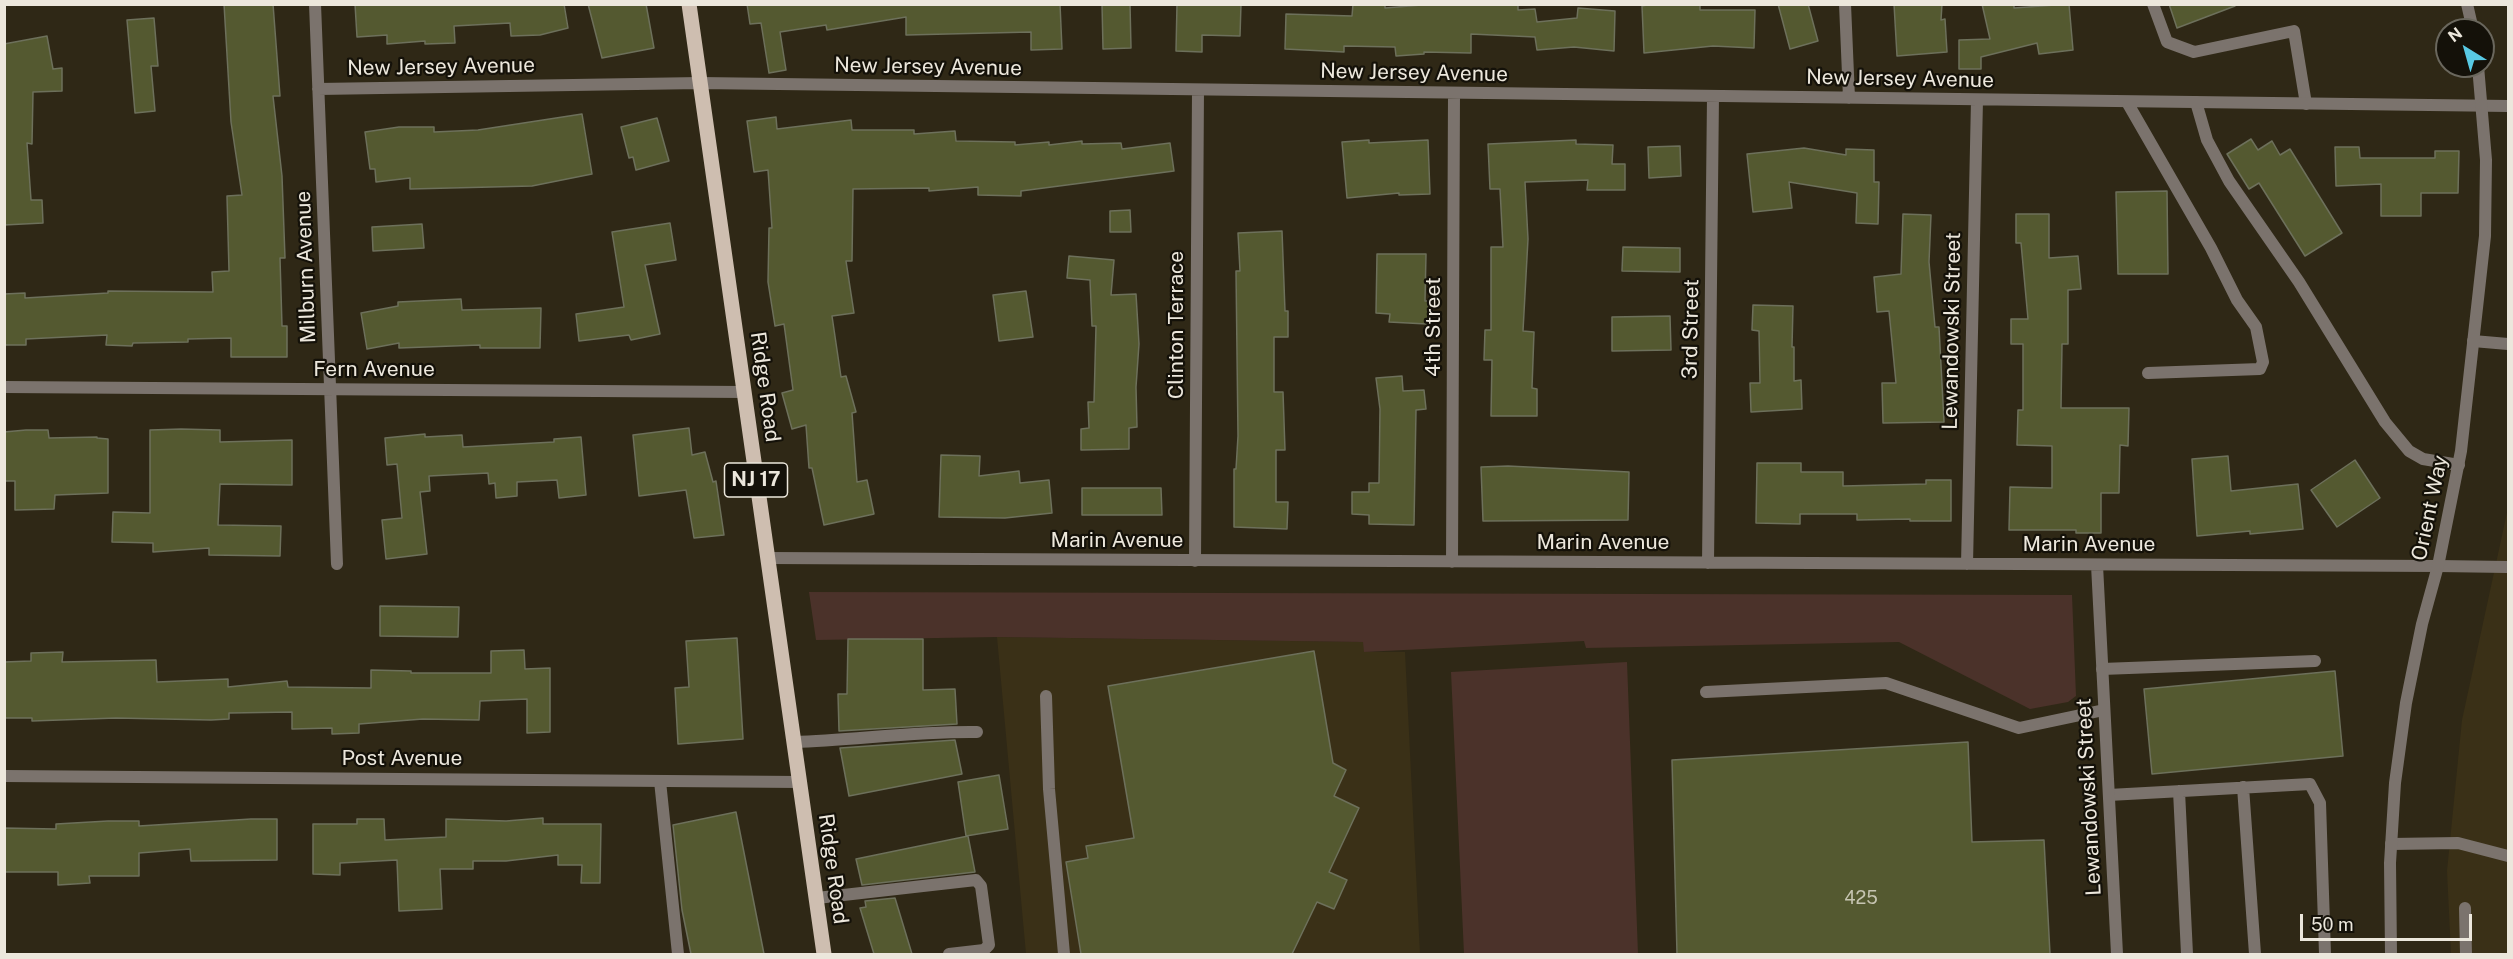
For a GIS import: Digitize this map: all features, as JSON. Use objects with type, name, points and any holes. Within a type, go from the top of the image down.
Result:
[{"type":"main road","name":"Ridge Road","points":[[688,4],[824,954]]},
{"type":"street","name":"Milburn Avenue","points":[[315,4],[336,564]]},
{"type":"street","points":[[1845,4],[1849,98]]},
{"type":"street","points":[[2153,4],[2167,42],[2194,52],[2294,31],[2306,104]]},
{"type":"street","name":"Orient Way","points":[[2391,954],[2391,844],[2395,783],[2406,703],[2422,624],[2438,566],[2458,465],[2485,236],[2486,160],[2479,78]]},
{"type":"street","name":"New Jersey Avenue","points":[[318,89],[700,82],[2508,106]]},
{"type":"street","name":"Clinton Terrace","points":[[1196,561],[1198,90]]},
{"type":"street","name":"4th Street","points":[[1452,562],[1454,93]]},
{"type":"street","name":"3rd Street","points":[[1708,563],[1713,96]]},
{"type":"street","name":"Lewandowski Street","points":[[1967,564],[1977,100]]},
{"type":"street","points":[[2127,102],[2211,248],[2237,300],[2256,327],[2263,362],[2260,369],[2148,373]]},
{"type":"street","points":[[2196,102],[2207,140],[2229,181],[2299,282],[2385,422],[2409,451],[2423,459],[2458,465]]},
{"type":"street","points":[[2473,342],[2508,344]]},
{"type":"street","name":"Fern Avenue","points":[[4,387],[744,392]]},
{"type":"street","name":"Marin Avenue","points":[[768,558],[2508,567]]},
{"type":"street","name":"Lewandowski Street","points":[[2097,565],[2117,954]]},
{"type":"street","points":[[2102,669],[2315,661]]},
{"type":"street","points":[[1706,692],[1886,683],[2019,728],[2104,710]]},
{"type":"street","points":[[1046,696],[1049,789],[1064,954]]},
{"type":"street","points":[[794,742],[848,740],[900,734],[977,732]]},
{"type":"street","name":"Post Avenue","points":[[4,776],[800,782]]},
{"type":"street","points":[[660,781],[678,954]]},
{"type":"street","points":[[2109,795],[2310,784],[2320,803],[2325,954]]},
{"type":"street","points":[[2243,787],[2256,954]]},
{"type":"street","points":[[2179,791],[2187,954]]},
{"type":"street","points":[[2391,844],[2458,843],[2508,855]]},
{"type":"street","points":[[817,898],[976,880],[981,886],[988,945],[984,950],[949,954]]},
{"type":"street","points":[[2465,908],[2466,954]]},
{"type":"shaded area","points":[[2508,508],[2508,954],[2451,954],[2447,871],[2462,720]]},
{"type":"shaded area","points":[[809,592],[2072,595],[2076,696],[2068,702],[2030,709],[1899,642],[1586,648],[1584,641],[1364,652],[1363,642],[997,637],[816,640]]},
{"type":"shaded area","points":[[997,637],[1364,642],[1364,652],[1405,652],[1420,954],[1026,954]]},
{"type":"shaded area","points":[[1627,662],[1638,954],[1464,954],[1451,672]]},
{"type":"building","points":[[224,4],[273,4],[280,96],[273,96],[282,176],[285,258],[280,258],[282,326],[287,326],[287,357],[231,357],[231,338],[188,339],[188,342],[133,343],[132,346],[106,345],[107,335],[26,339],[26,345],[4,345],[4,294],[25,293],[25,298],[108,293],[108,291],[213,292],[212,272],[229,271],[227,196],[242,195],[231,122]]},
{"type":"building","points":[[355,4],[564,4],[568,28],[540,35],[511,36],[510,23],[454,26],[455,43],[425,44],[425,41],[387,44],[387,35],[357,37]]},
{"type":"building","points":[[588,4],[646,4],[654,48],[602,58]]},
{"type":"building","points":[[747,4],[1060,4],[1062,49],[1031,50],[1031,32],[906,35],[906,17],[827,30],[826,25],[780,32],[786,70],[769,73],[761,23],[750,24]]},
{"type":"building","points":[[1102,4],[1130,4],[1131,48],[1103,49]]},
{"type":"building","points":[[1177,4],[1241,4],[1240,36],[1202,35],[1202,52],[1176,51]]},
{"type":"building","points":[[1353,4],[1385,4],[1385,8],[1434,4],[1518,4],[1518,10],[1535,9],[1537,22],[1577,18],[1578,8],[1615,11],[1614,51],[1574,47],[1537,50],[1535,37],[1471,34],[1471,53],[1424,52],[1424,54],[1396,56],[1395,47],[1344,46],[1344,52],[1285,49],[1286,14],[1352,16]]},
{"type":"building","points":[[1700,4],[1700,10],[1755,10],[1754,48],[1713,46],[1644,53],[1642,6]]},
{"type":"building","points":[[1778,4],[1808,4],[1818,41],[1790,49]]},
{"type":"building","points":[[1894,4],[1942,4],[1941,20],[1945,19],[1947,52],[1897,56]]},
{"type":"building","points":[[1982,4],[2014,4],[2014,8],[2069,4],[2073,50],[2039,54],[2037,43],[1981,57],[1981,69],[1959,69],[1959,40],[1990,39]]},
{"type":"building","points":[[2169,4],[2234,4],[2235,6],[2177,28]]},
{"type":"building","points":[[154,18],[158,66],[151,66],[155,111],[135,113],[127,20]]},
{"type":"building","points":[[47,36],[53,69],[62,68],[62,91],[33,92],[32,144],[27,143],[31,200],[42,200],[43,223],[4,225],[4,44]]},
{"type":"building","points":[[582,114],[592,174],[532,186],[410,189],[410,178],[376,182],[375,169],[370,169],[365,132],[399,127],[434,127],[434,132],[478,130]]},
{"type":"building","points":[[776,117],[777,129],[851,120],[852,130],[914,130],[914,134],[955,131],[956,141],[1015,142],[1015,145],[1049,142],[1049,145],[1082,141],[1082,144],[1121,143],[1122,149],[1170,143],[1174,171],[1021,191],[1021,196],[978,195],[978,187],[929,191],[929,188],[853,189],[852,261],[846,261],[854,313],[832,316],[841,377],[846,376],[856,412],[852,413],[857,482],[867,480],[874,514],[824,525],[812,468],[809,468],[806,425],[792,429],[782,393],[793,390],[784,324],[775,326],[768,282],[769,228],[772,228],[768,170],[754,172],[747,121]]},
{"type":"building","points":[[657,118],[669,161],[636,170],[633,157],[629,158],[621,127]]},
{"type":"building","points":[[2251,139],[2258,150],[2272,141],[2280,155],[2290,149],[2342,233],[2305,256],[2259,183],[2249,189],[2227,154]]},
{"type":"building","points":[[1369,140],[1369,143],[1428,140],[1430,194],[1399,195],[1399,193],[1347,198],[1342,142]]},
{"type":"building","points":[[1576,140],[1576,144],[1613,145],[1612,164],[1625,164],[1625,190],[1587,190],[1588,180],[1525,182],[1528,239],[1523,331],[1534,332],[1532,388],[1537,389],[1537,416],[1491,416],[1492,360],[1484,360],[1485,330],[1491,330],[1491,247],[1503,247],[1500,189],[1490,189],[1488,144]]},
{"type":"building","points":[[1680,146],[1681,176],[1649,178],[1648,147]]},
{"type":"building","points":[[2335,147],[2359,147],[2360,158],[2435,158],[2435,151],[2459,151],[2458,193],[2421,193],[2421,216],[2381,216],[2381,184],[2336,186]]},
{"type":"building","points":[[1804,148],[1846,155],[1846,149],[1874,150],[1874,182],[1879,182],[1878,224],[1856,223],[1857,193],[1789,182],[1792,208],[1753,212],[1747,154]]},
{"type":"building","points":[[2167,191],[2168,274],[2118,274],[2116,192]]},
{"type":"building","points":[[1130,210],[1131,232],[1110,232],[1110,211]]},
{"type":"building","points":[[1903,214],[1931,215],[1929,262],[1935,327],[1939,327],[1944,422],[1883,423],[1882,383],[1896,383],[1889,311],[1877,312],[1874,277],[1901,274]]},
{"type":"building","points":[[2016,214],[2049,214],[2049,258],[2078,256],[2081,289],[2068,290],[2068,344],[2062,344],[2061,408],[2129,408],[2128,446],[2120,445],[2119,493],[2101,493],[2101,533],[2076,533],[2076,530],[2009,530],[2010,487],[2052,488],[2052,446],[2017,445],[2018,410],[2023,410],[2023,344],[2011,344],[2011,319],[2028,319],[2021,243],[2016,243]]},
{"type":"building","points":[[670,223],[676,260],[645,265],[660,334],[631,340],[629,335],[579,341],[576,314],[624,307],[612,232]]},
{"type":"building","points":[[422,224],[424,248],[373,251],[372,227]]},
{"type":"building","points":[[1282,231],[1288,337],[1274,337],[1274,392],[1283,392],[1285,450],[1276,450],[1276,502],[1288,502],[1287,529],[1234,527],[1234,469],[1236,469],[1238,436],[1236,271],[1240,271],[1238,233]]},
{"type":"building","points":[[1623,247],[1680,248],[1680,272],[1622,271]]},
{"type":"building","points":[[1377,254],[1426,254],[1425,301],[1429,301],[1427,324],[1389,322],[1390,314],[1376,313]]},
{"type":"building","points":[[1069,256],[1114,260],[1111,295],[1136,294],[1139,344],[1136,387],[1137,427],[1129,428],[1129,449],[1081,450],[1081,429],[1089,428],[1088,402],[1094,402],[1096,326],[1092,326],[1090,280],[1067,278]]},
{"type":"building","points":[[1026,291],[1033,337],[999,341],[993,295]]},
{"type":"building","points":[[461,299],[462,310],[541,308],[540,348],[480,348],[480,345],[399,348],[399,343],[367,349],[361,313],[398,306],[398,302]]},
{"type":"building","points":[[1753,305],[1793,306],[1794,381],[1801,380],[1802,409],[1751,412],[1750,383],[1760,383],[1759,331],[1752,330]]},
{"type":"building","points":[[1670,316],[1671,350],[1612,351],[1612,317]]},
{"type":"building","points":[[1402,376],[1403,391],[1424,390],[1426,409],[1416,410],[1414,525],[1369,524],[1369,515],[1352,514],[1352,492],[1369,492],[1369,483],[1379,483],[1380,409],[1376,378]]},
{"type":"building","points":[[689,428],[692,455],[705,452],[713,482],[716,481],[724,535],[694,538],[686,490],[639,496],[633,435]]},
{"type":"building","points":[[48,430],[49,438],[97,437],[108,439],[108,493],[55,495],[54,509],[15,510],[15,481],[4,481],[4,432]]},
{"type":"building","points":[[150,430],[220,430],[220,442],[292,440],[292,485],[220,484],[218,525],[281,526],[280,556],[209,555],[209,548],[153,552],[153,543],[112,542],[113,512],[150,513]]},
{"type":"building","points":[[425,434],[425,437],[462,435],[463,447],[554,442],[554,439],[581,437],[586,495],[559,498],[557,480],[517,482],[517,496],[496,498],[495,483],[489,484],[488,473],[429,476],[430,491],[420,492],[427,554],[386,559],[382,520],[402,518],[397,464],[387,465],[385,438]]},
{"type":"building","points":[[941,455],[980,456],[979,476],[1019,471],[1020,483],[1049,480],[1052,513],[1005,518],[939,517]]},
{"type":"building","points":[[2228,456],[2231,491],[2298,484],[2303,529],[2197,536],[2192,459]]},
{"type":"building","points":[[2355,460],[2380,498],[2337,527],[2311,490]]},
{"type":"building","points":[[1757,463],[1801,463],[1801,472],[1843,472],[1843,486],[1926,484],[1926,480],[1951,480],[1951,521],[1857,520],[1857,514],[1800,514],[1800,524],[1756,523]]},
{"type":"building","points":[[1508,466],[1629,472],[1628,520],[1483,521],[1481,467]]},
{"type":"building","points":[[1082,488],[1161,488],[1162,515],[1082,515]]},
{"type":"building","points":[[380,606],[459,607],[458,637],[380,636]]},
{"type":"building","points":[[737,638],[743,739],[678,744],[675,688],[689,687],[686,641]]},
{"type":"building","points":[[848,639],[923,639],[923,690],[955,689],[957,724],[839,731],[838,694],[847,694]]},
{"type":"building","points":[[524,650],[525,669],[550,668],[550,732],[527,733],[527,699],[480,701],[479,720],[423,719],[359,724],[359,733],[332,734],[332,728],[292,729],[292,712],[229,713],[229,719],[211,720],[116,718],[32,721],[32,718],[4,718],[4,662],[31,661],[31,653],[63,652],[62,662],[156,660],[157,682],[228,679],[228,687],[287,681],[288,687],[371,688],[371,670],[411,671],[411,673],[491,673],[491,651]]},
{"type":"building","points":[[1314,651],[1333,763],[1346,770],[1334,796],[1359,808],[1329,872],[1347,880],[1334,909],[1317,902],[1292,954],[1081,954],[1066,862],[1088,858],[1086,846],[1134,838],[1108,686]]},
{"type":"building","points":[[2335,671],[2343,756],[2152,774],[2144,689]]},
{"type":"building","points":[[955,740],[962,774],[849,796],[840,748]]},
{"type":"building","points":[[1968,742],[1972,842],[2044,840],[2050,954],[1677,954],[1672,760]]},
{"type":"building","points":[[999,775],[1008,829],[966,836],[958,782]]},
{"type":"building","points":[[736,812],[764,954],[691,954],[682,910],[673,825]]},
{"type":"building","points":[[543,818],[543,824],[601,824],[600,883],[581,883],[582,865],[558,865],[558,855],[506,861],[473,861],[473,869],[440,869],[442,909],[399,911],[397,860],[340,863],[340,875],[313,874],[313,824],[357,824],[357,819],[384,819],[385,840],[446,837],[446,819],[506,821]]},
{"type":"building","points":[[277,819],[277,860],[191,861],[190,849],[139,853],[139,876],[89,876],[90,883],[58,885],[58,872],[4,872],[4,828],[56,829],[56,824],[108,821],[139,821],[139,826]]},
{"type":"building","points":[[968,836],[975,872],[862,885],[856,859]]},
{"type":"building","points":[[895,898],[912,954],[874,954],[860,908],[866,907],[865,901]]}]
